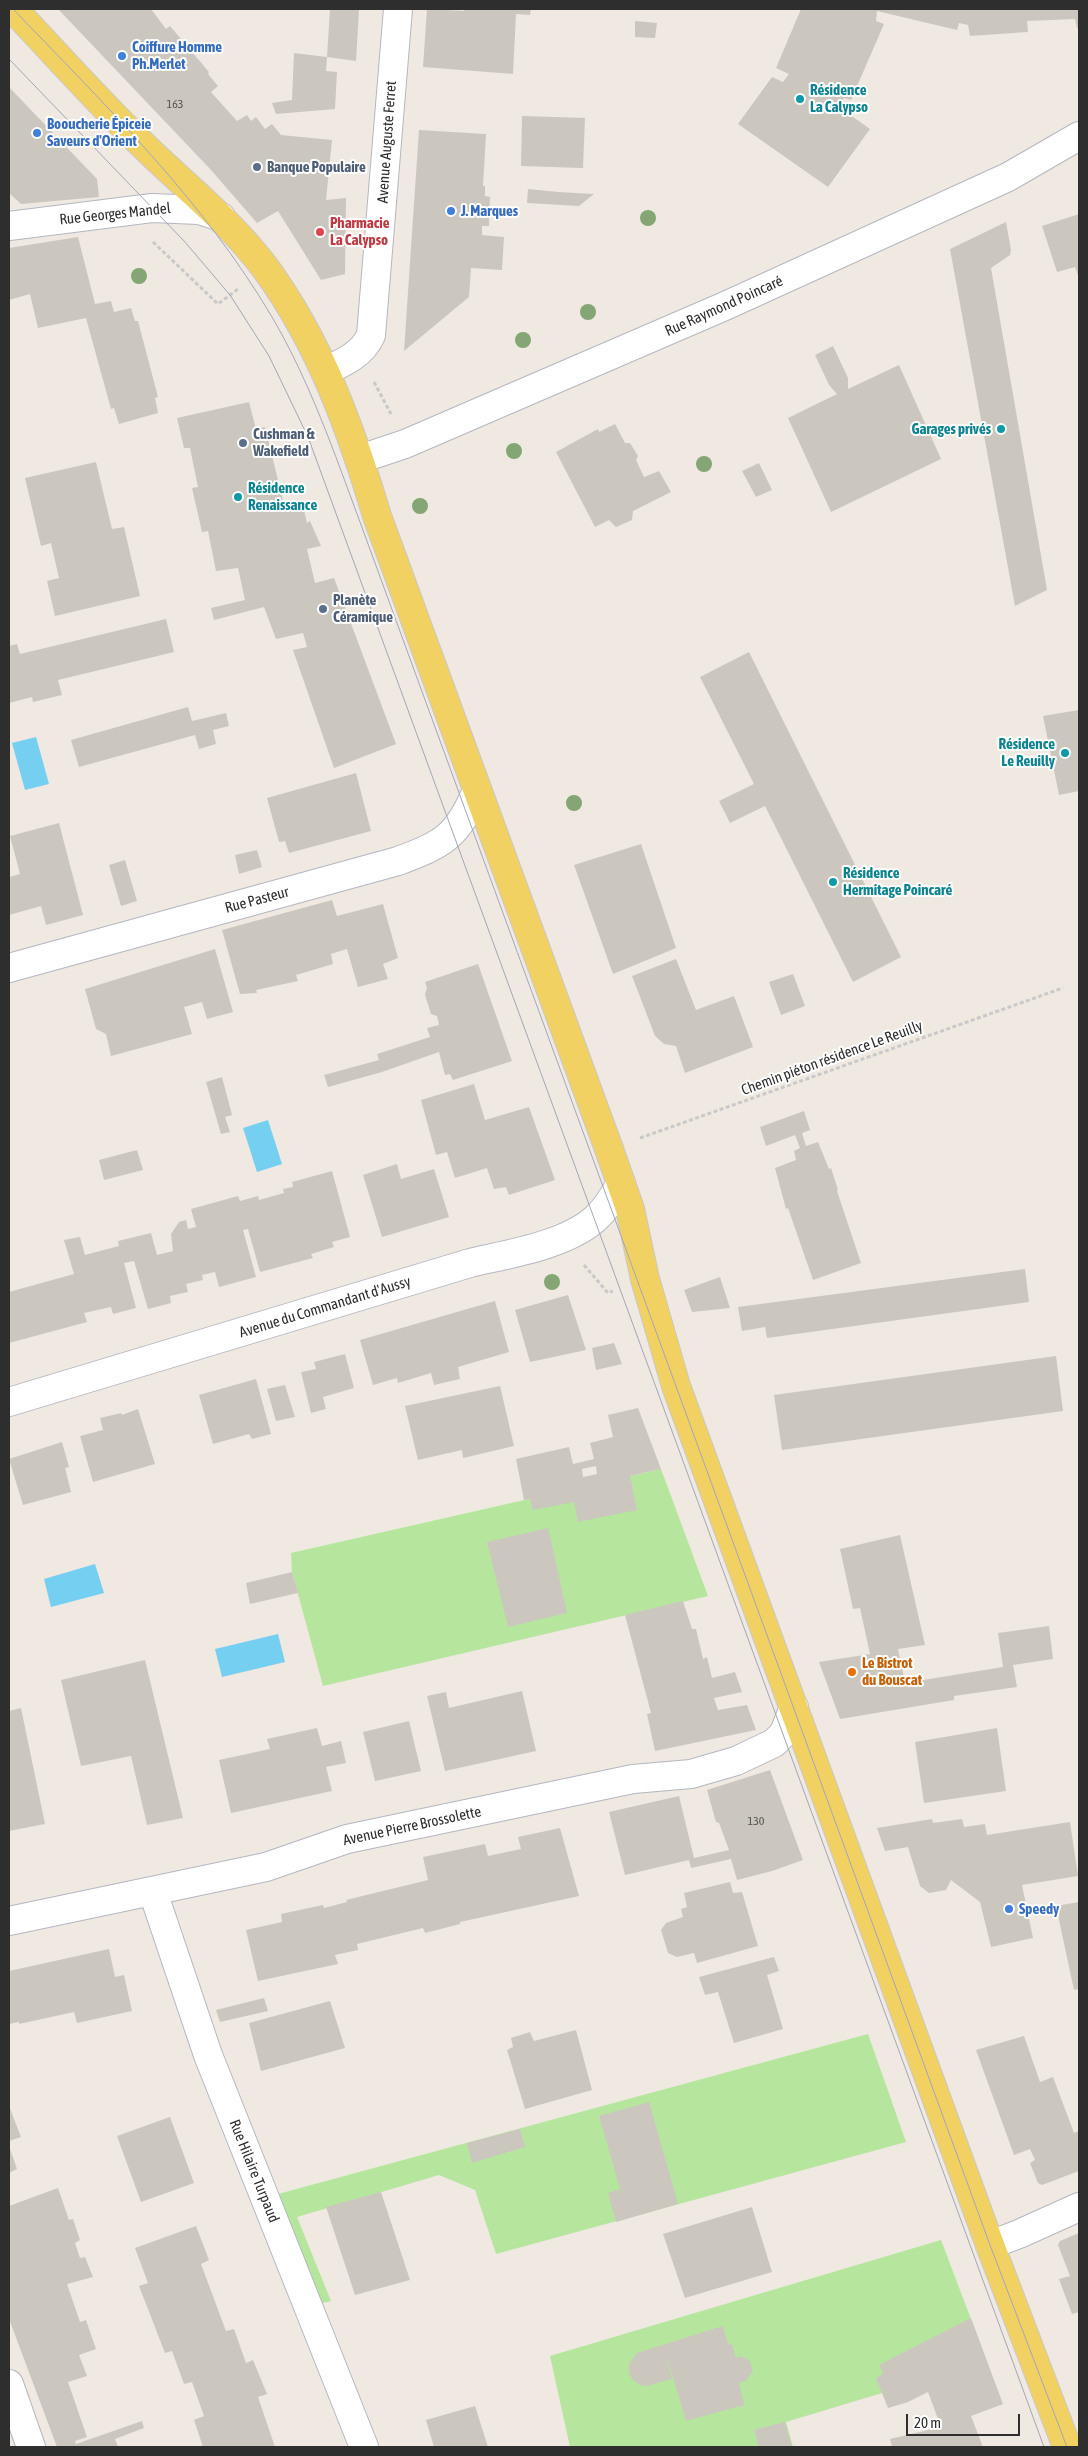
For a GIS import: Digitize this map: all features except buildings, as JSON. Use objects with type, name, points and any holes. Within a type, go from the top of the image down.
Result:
[{"type":"main road","points":[[13,9],[146,148],[221,217],[266,268],[291,307],[325,371],[360,459],[377,516],[630,1209],[645,1279],[676,1386],[990,2245],[1067,2447]]},
{"type":"street","name":"Avenue Auguste Ferret","points":[[325,371],[357,353],[367,345],[372,335],[398,9]]},
{"type":"street","name":"Rue Raymond Poincaré","points":[[360,459],[405,444],[725,306],[1008,177],[1079,136]]},
{"type":"street","name":"Rue Georges Mandel","points":[[9,226],[152,208],[199,210],[221,217]]},
{"type":"street","name":"Rue Pasteur","points":[[9,968],[418,854],[454,833],[467,814],[477,790]]},
{"type":"street","name":"Avenue du Commandant d'Aussy","points":[[9,1402],[470,1264],[538,1246],[566,1236],[595,1219],[609,1204],[621,1183]]},
{"type":"street","name":"Avenue Pierre Brossolette","points":[[9,1921],[266,1867],[347,1839],[633,1779],[691,1774],[736,1761],[774,1744],[787,1728],[794,1707]]},
{"type":"street","name":"Rue Hilaire Turpaud","points":[[153,1892],[208,2055],[364,2447]]},
{"type":"street","points":[[990,2245],[1079,2207]]},
{"type":"street","points":[[9,2384],[31,2447]]},
{"type":"path","name":"Chemin piéton résidence Le Reuilly","points":[[609,1149],[1063,988]]},
{"type":"path","points":[[566,1236],[573,1252],[608,1293],[645,1279]]},
{"type":"green space","points":[[661,1469],[708,1596],[323,1686],[292,1572],[291,1553]]},
{"type":"green space","points":[[868,2034],[906,2142],[496,2254],[475,2190],[439,2175],[297,2217],[331,2301],[314,2305],[278,2194]]},
{"type":"green space","points":[[941,2240],[982,2348],[882,2393],[786,2422],[793,2447],[570,2447],[550,2356]]},
{"type":"water","points":[[36,737],[49,784],[25,790],[12,743]]},
{"type":"water","points":[[268,1120],[282,1164],[257,1172],[243,1128]]},
{"type":"water","points":[[95,1564],[104,1593],[51,1607],[44,1579]]},
{"type":"water","points":[[278,1634],[285,1662],[222,1677],[215,1649]]},
{"type":"tram line","points":[[13,9],[118,118],[215,233],[245,274],[272,317],[310,392],[360,522],[990,2245],[1067,2447]]},
{"type":"tram line","points":[[9,59],[185,242],[230,295],[269,356],[308,437],[1044,2447]]},
{"type":"place","name":"Coiffure Homme Ph.Merlet","points":[[122,56]]},
{"type":"place","name":"Résidence La Calypso","points":[[800,99]]},
{"type":"place","name":"Booucherie Épiceie Saveurs d'Orient","points":[[37,133]]},
{"type":"place","name":"Banque Populaire","points":[[257,167]]},
{"type":"place","name":"J. Marques","points":[[451,211]]},
{"type":"place","name":"Pharmacie La Calypso","points":[[320,232]]},
{"type":"place","name":"Garages privés","points":[[1001,429]]},
{"type":"place","name":"Cushman & Wakefield","points":[[243,443]]},
{"type":"place","name":"Résidence Renaissance","points":[[238,497]]},
{"type":"place","name":"Planète Céramique","points":[[323,609]]},
{"type":"place","name":"Résidence Le Reuilly","points":[[1065,753]]},
{"type":"place","name":"Résidence Hermitage Poincaré","points":[[833,882]]},
{"type":"place","name":"Le Bistrot du Bouscat","points":[[852,1672]]},
{"type":"place","name":"Speedy","points":[[1009,1909]]}]
